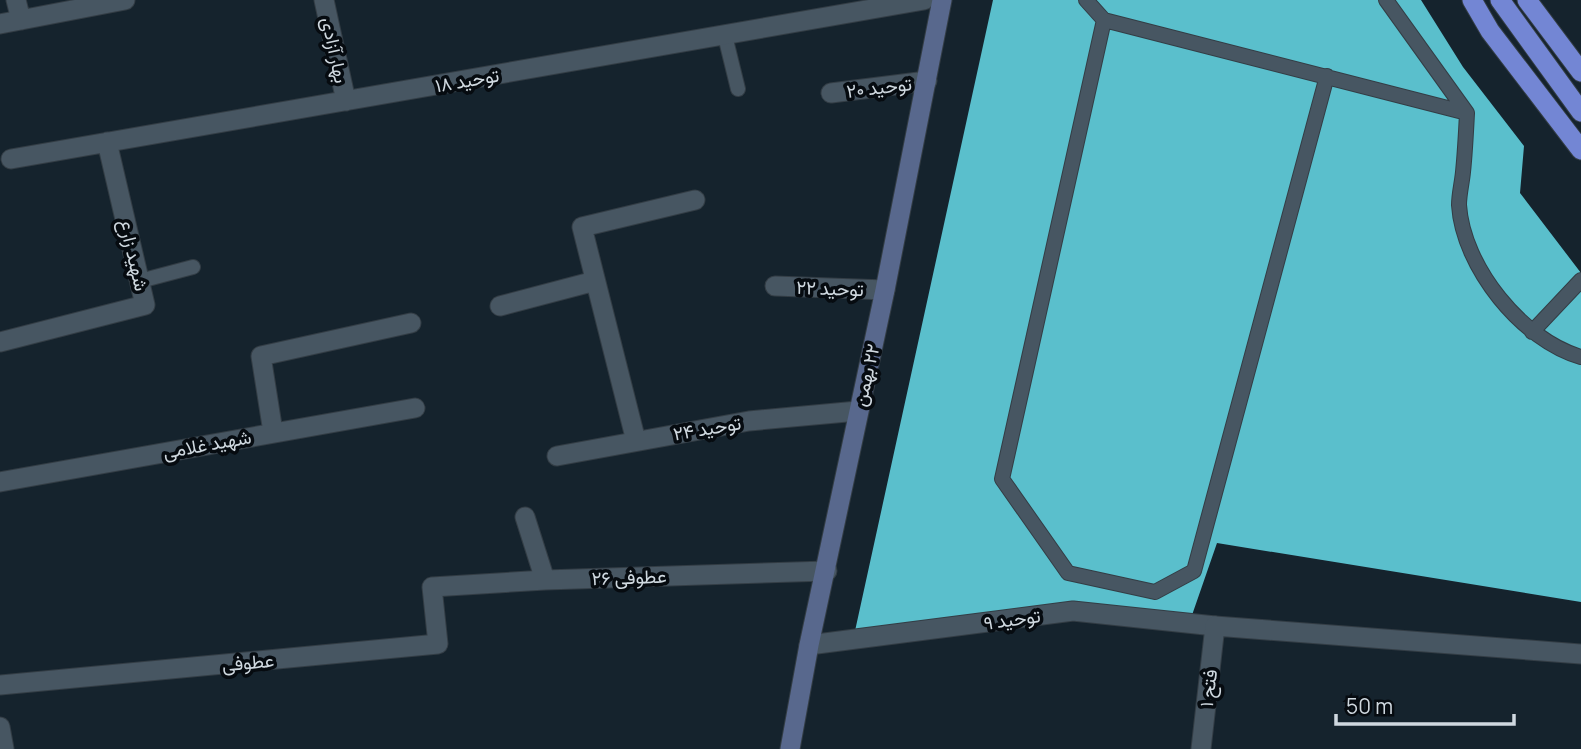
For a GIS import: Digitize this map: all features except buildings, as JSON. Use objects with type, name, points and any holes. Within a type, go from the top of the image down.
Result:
[{"type":"highway","points":[[1472,0],[1490,31],[1581,150]]},
{"type":"highway","points":[[1500,0],[1581,112]]},
{"type":"highway","points":[[1527,0],[1581,72]]},
{"type":"main road","name":"٢٢ بهمن","points":[[790,749],[942,0]]},
{"type":"street","points":[[16,0],[21,20]]},
{"type":"street","points":[[0,24],[125,0]]},
{"type":"street","name":"بهار آزادی","points":[[324,0],[346,101]]},
{"type":"street","name":"توحید ۱۸","points":[[10,159],[924,0]]},
{"type":"street","name":"توحید ۲۰","points":[[831,93],[927,81]]},
{"type":"street","name":"شهید زارع","points":[[0,342],[145,305],[107,142]]},
{"type":"street","points":[[636,441],[582,227],[695,201]]},
{"type":"street","points":[[500,306],[595,281]]},
{"type":"street","name":"توحید ۲۲","points":[[775,286],[885,290]]},
{"type":"street","points":[[273,432],[261,356],[411,323]]},
{"type":"street","name":"شهید غلامی","points":[[0,482],[415,408]]},
{"type":"street","name":"توحید ۲۴","points":[[556,456],[749,421],[858,411]]},
{"type":"street","points":[[525,517],[545,580]]},
{"type":"street","name":"عطوفی ۲۶","points":[[432,587],[545,580],[827,571]]},
{"type":"street","name":"عطوفی","points":[[0,685],[438,645],[432,587]]},
{"type":"street","name":"توحید ۹","points":[[809,645],[1073,611],[1215,626],[1581,654]]},
{"type":"street","name":"فتح ۱","points":[[1201,749],[1215,626]]},
{"type":"street","points":[[0,727],[4,749]]},
{"type":"lane","points":[[1087,0],[1104,20],[1467,113]]},
{"type":"lane","points":[[1386,0],[1467,113],[1459,205],[1467,240],[1479,268],[1507,307],[1532,332],[1581,357]]},
{"type":"lane","points":[[1104,20],[1002,479],[1068,573],[1155,592],[1194,571],[1327,76]]},
{"type":"lane","points":[[725,36],[738,89]]},
{"type":"lane","points":[[139,281],[193,267]]},
{"type":"lane","points":[[1532,332],[1581,280]]}]
